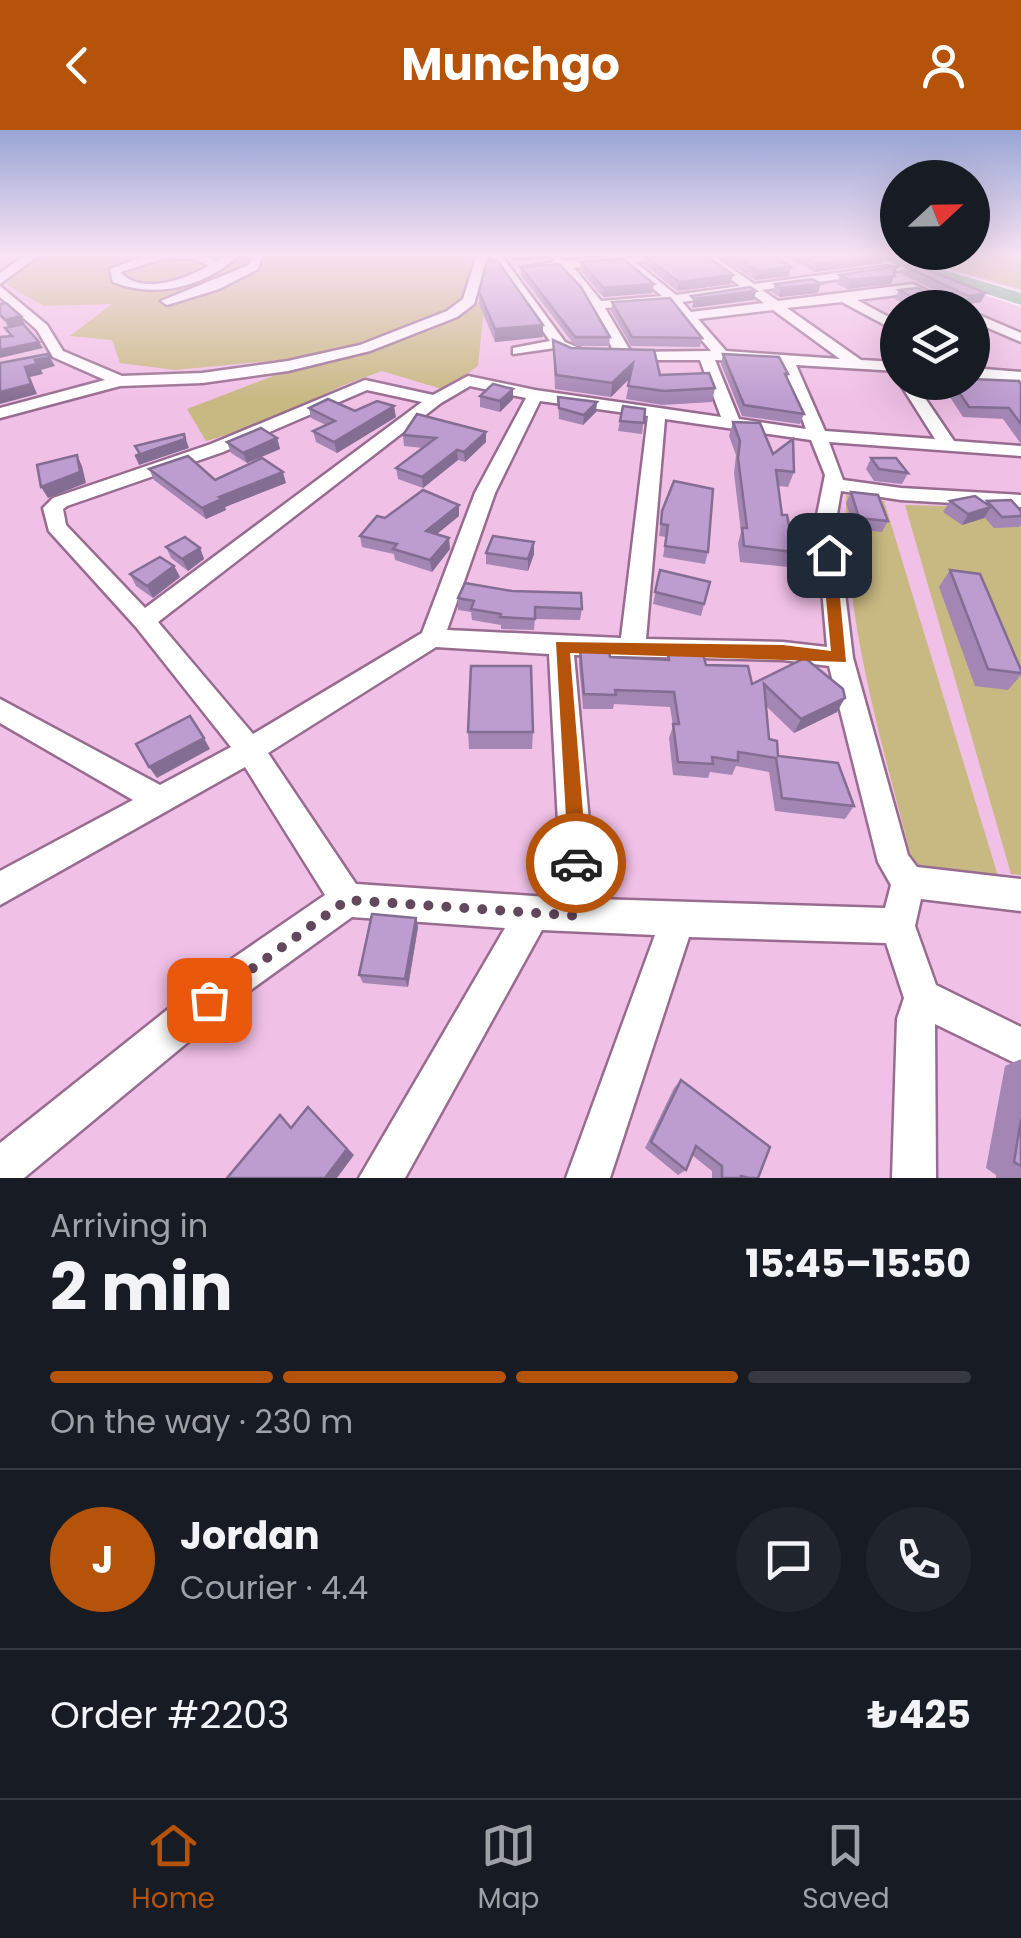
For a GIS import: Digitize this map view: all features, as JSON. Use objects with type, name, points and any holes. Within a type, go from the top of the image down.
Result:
[{"type":"street","points":[[18,304],[42,328],[58,354],[120,381]]},
{"type":"street","points":[[0,413],[120,381],[219,376],[288,366],[365,348],[452,314],[465,304]]},
{"type":"street","points":[[531,304],[552,331],[556,344],[570,354],[714,355],[880,366]]},
{"type":"street","points":[[619,304],[596,306],[626,357]]},
{"type":"street","points":[[678,304],[714,355],[732,424]]},
{"type":"street","points":[[774,304],[857,364]]},
{"type":"street","points":[[688,316],[795,304]]},
{"type":"street","points":[[855,304],[880,318]]},
{"type":"street","points":[[990,326],[1021,338]]},
{"type":"street","points":[[518,350],[556,344]]},
{"type":"street","points":[[39,358],[58,354]]},
{"type":"street","points":[[787,360],[821,436],[834,484],[827,496],[826,520],[840,658],[894,862],[908,882],[898,926],[922,998],[916,1019],[914,1178]]},
{"type":"street","points":[[990,374],[1021,377]]},
{"type":"street","points":[[144,621],[435,400],[468,382],[821,436],[1021,451]]},
{"type":"street","points":[[347,900],[250,750],[144,621],[56,527],[53,508],[60,502],[217,448],[365,385],[435,400]]},
{"type":"street","points":[[432,638],[485,493],[535,395]]},
{"type":"street","points":[[918,400],[948,446]]},
{"type":"street","points":[[634,646],[656,412]]},
{"type":"street","points":[[834,484],[901,494],[1021,502]]},
{"type":"street","points":[[0,889],[250,750],[432,638],[562,646],[783,651],[840,658]]},
{"type":"street","points":[[562,646],[580,916]]},
{"type":"street","points":[[0,710],[160,800]]},
{"type":"street","points":[[908,882],[1021,895]]},
{"type":"street","points":[[0,1170],[239,976],[347,900],[580,916],[898,926]]},
{"type":"street","points":[[382,1178],[534,911]]},
{"type":"street","points":[[588,1178],[678,918]]},
{"type":"street","points":[[922,998],[1021,1047]]},
{"type":"shaded area","points":[[40,304],[479,304],[484,309],[478,366],[445,390],[382,371],[267,423],[206,441],[187,409],[302,365],[300,358],[175,370],[120,363],[112,340],[70,336],[112,304]]},
{"type":"shaded area","points":[[846,495],[884,501],[998,876],[913,864],[858,635],[851,589]]},
{"type":"shaded area","points":[[905,505],[1021,508],[1021,875],[1011,874]]},
{"type":"building","points":[[0,304],[7,304],[21,316],[5,320],[0,315]]},
{"type":"building","points":[[484,304],[528,304],[543,325],[495,329]]},
{"type":"building","points":[[549,304],[591,304],[610,337],[575,337]]},
{"type":"building","points":[[613,304],[675,304],[702,338],[632,337]]},
{"type":"building","points":[[23,324],[39,342],[0,350],[0,337],[12,336],[5,328]]},
{"type":"building","points":[[553,340],[571,348],[654,350],[660,375],[709,373],[715,388],[664,391],[628,386],[633,363],[612,383],[556,375]]},
{"type":"building","points":[[48,354],[50,357],[25,367],[31,384],[0,392],[0,363]]},
{"type":"building","points":[[723,354],[779,357],[804,414],[744,405]]},
{"type":"building","points":[[990,380],[1019,381],[1021,385],[1021,424],[1009,408],[969,407],[964,400],[990,400]]},
{"type":"building","points":[[493,384],[513,389],[500,401],[480,396]]},
{"type":"building","points":[[558,397],[597,402],[584,415],[559,408]]},
{"type":"building","points":[[328,399],[355,411],[377,401],[394,406],[334,442],[313,431],[335,421],[309,408]]},
{"type":"building","points":[[623,406],[645,409],[644,423],[620,421]]},
{"type":"building","points":[[417,414],[486,432],[464,452],[457,450],[422,477],[396,468],[436,438],[403,435]]},
{"type":"building","points":[[733,422],[760,423],[773,454],[793,439],[794,472],[776,470],[782,515],[787,515],[794,552],[744,546],[742,528],[747,528],[738,458],[740,441]]},
{"type":"building","points":[[261,428],[277,438],[243,453],[227,442]]},
{"type":"building","points":[[184,434],[185,439],[135,456],[140,454],[135,446]]},
{"type":"building","points":[[77,455],[80,472],[41,487],[37,465]]},
{"type":"building","points":[[188,456],[215,480],[262,458],[283,472],[219,497],[222,499],[202,508],[149,469]]},
{"type":"building","points":[[871,458],[896,458],[908,473],[879,469]]},
{"type":"building","points":[[674,481],[713,489],[708,552],[665,546],[668,525],[661,524],[662,511]]},
{"type":"building","points":[[423,490],[459,505],[426,531],[449,538],[430,560],[393,549],[397,544],[360,536],[377,516],[385,518]]},
{"type":"building","points":[[851,492],[878,495],[888,521],[859,518]]},
{"type":"building","points":[[975,496],[991,507],[968,514],[950,501]]},
{"type":"building","points":[[1011,500],[1021,516],[1002,517],[987,501]]},
{"type":"building","points":[[493,536],[534,542],[528,559],[486,553]]},
{"type":"building","points":[[185,537],[200,548],[182,559],[166,547]]},
{"type":"building","points":[[160,557],[174,566],[147,586],[130,574]]},
{"type":"building","points":[[660,570],[710,582],[704,604],[655,592]]},
{"type":"building","points":[[950,570],[980,574],[1021,673],[988,669]]},
{"type":"building","points":[[465,583],[512,591],[581,593],[582,609],[535,607],[535,619],[500,617],[501,614],[471,609],[474,601],[458,598]]},
{"type":"building","points":[[580,649],[609,649],[610,657],[669,660],[668,653],[703,654],[706,665],[748,666],[752,684],[805,658],[843,689],[845,698],[801,719],[764,684],[769,739],[777,741],[778,756],[838,763],[854,806],[782,798],[776,758],[738,752],[738,761],[712,757],[713,764],[678,762],[673,724],[679,724],[674,692],[615,690],[616,695],[584,694]]},
{"type":"building","points":[[471,666],[531,666],[533,732],[468,732]]},
{"type":"building","points":[[190,716],[204,738],[149,767],[136,744]]},
{"type":"building","points":[[372,914],[416,918],[405,979],[359,975]]},
{"type":"building","points":[[681,1080],[770,1147],[758,1178],[722,1178],[722,1166],[696,1146],[686,1170],[651,1142]]},
{"type":"building","points":[[308,1107],[347,1149],[325,1178],[227,1178],[280,1115],[291,1128]]},
{"type":"building","points":[[1021,1119],[1021,1166],[1014,1162]]},
{"type":"way so far","points":[[209,1000],[347,900],[580,916],[576,863]]},
{"type":"route","points":[[576,863],[562,646],[783,651],[840,658],[829,555]]}]
